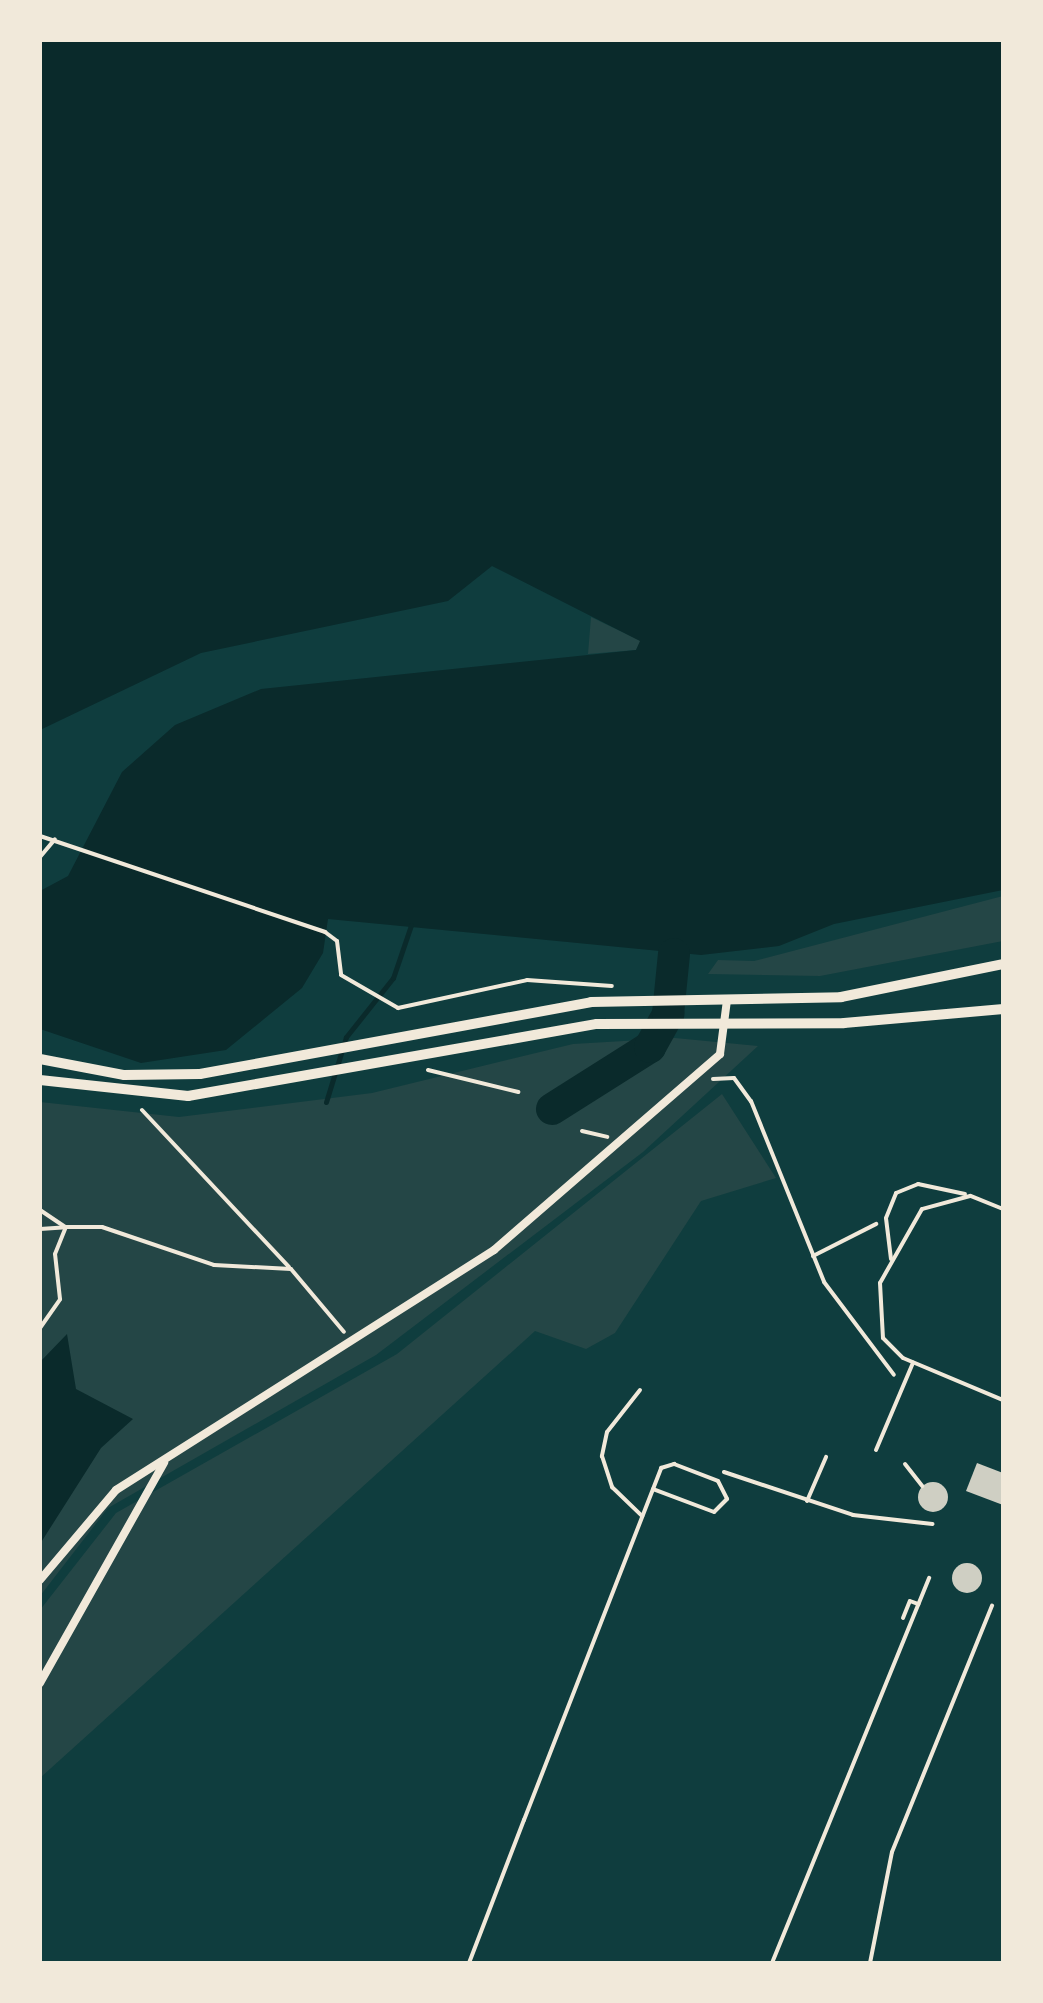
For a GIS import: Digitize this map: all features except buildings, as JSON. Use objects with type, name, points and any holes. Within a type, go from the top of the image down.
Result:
[{"type":"main road","points":[[40,1059],[164,1076],[319,1056],[620,999],[864,995],[1003,964]]},
{"type":"main road","points":[[40,1080],[162,1096],[320,1078],[619,1022],[728,1022],[1003,1009]]},
{"type":"street","points":[[40,1580],[97,1508],[166,1459],[494,1250],[710,1064],[728,1022],[727,1000]]},
{"type":"street","points":[[40,1683],[166,1459]]},
{"type":"lane","points":[[892,1263],[886,1218],[896,1194],[918,1184],[970,1196],[1003,1209]]},
{"type":"lane","points":[[970,1196],[922,1209],[880,1283],[883,1338],[913,1362],[1003,1400]]},
{"type":"lane","points":[[876,1450],[913,1362]]},
{"type":"lane","points":[[640,1390],[607,1432],[602,1456],[612,1487],[642,1516]]},
{"type":"lane","points":[[469,1963],[661,1468],[674,1464],[718,1481],[727,1499],[714,1512],[653,1489]]},
{"type":"path","points":[[40,836],[82,844],[325,932],[337,940],[338,972],[388,1003],[432,1007],[539,979],[621,986]]},
{"type":"path","points":[[40,857],[55,839]]},
{"type":"path","points":[[428,1070],[518,1092]]},
{"type":"path","points":[[724,1073],[751,1101],[813,1256],[894,1376]]},
{"type":"path","points":[[142,1110],[292,1269],[353,1343]]},
{"type":"path","points":[[40,1210],[66,1227]]},
{"type":"path","points":[[813,1256],[886,1218]]},
{"type":"path","points":[[40,1328],[60,1299],[55,1254],[66,1227]]},
{"type":"path","points":[[40,1230],[78,1227],[132,1237],[214,1265],[292,1269]]},
{"type":"path","points":[[807,1502],[826,1457]]},
{"type":"path","points":[[904,1464],[922,1486]]},
{"type":"path","points":[[714,1468],[807,1502],[932,1524]]},
{"type":"path","points":[[772,1963],[929,1578]]},
{"type":"path","points":[[903,1618],[910,1601],[918,1604]]},
{"type":"path","points":[[870,1963],[892,1852],[992,1606]]},
{"type":"shaded area","points":[[40,40],[1003,40],[1003,890],[834,924],[779,946],[701,955],[328,919],[323,953],[302,988],[226,1050],[141,1063],[40,1029],[40,891],[68,876],[122,772],[175,725],[261,689],[636,650],[640,641],[492,566],[448,601],[201,653],[40,730]]},
{"type":"shaded area","points":[[591,617],[641,641],[636,650],[588,654]]},
{"type":"shaded area","points":[[1003,896],[1003,941],[820,976],[708,974],[718,960],[754,961]]},
{"type":"shaded area","points":[[675,1038],[758,1046],[643,1152],[376,1355],[108,1508],[40,1596],[40,1102],[179,1117],[372,1093],[573,1044]]},
{"type":"shaded area","points":[[722,1094],[776,1178],[701,1201],[615,1333],[586,1349],[535,1331],[40,1778],[40,1610],[116,1513],[397,1354]]},
{"type":"shaded area","points":[[67,1334],[76,1389],[133,1419],[101,1448],[40,1544],[40,1362]]},
{"type":"waterway","points":[[326,1102],[346,1037],[393,978],[411,925]]},
{"type":"waterway","points":[[552,1109],[650,1047],[668,1014],[674,954]]}]
